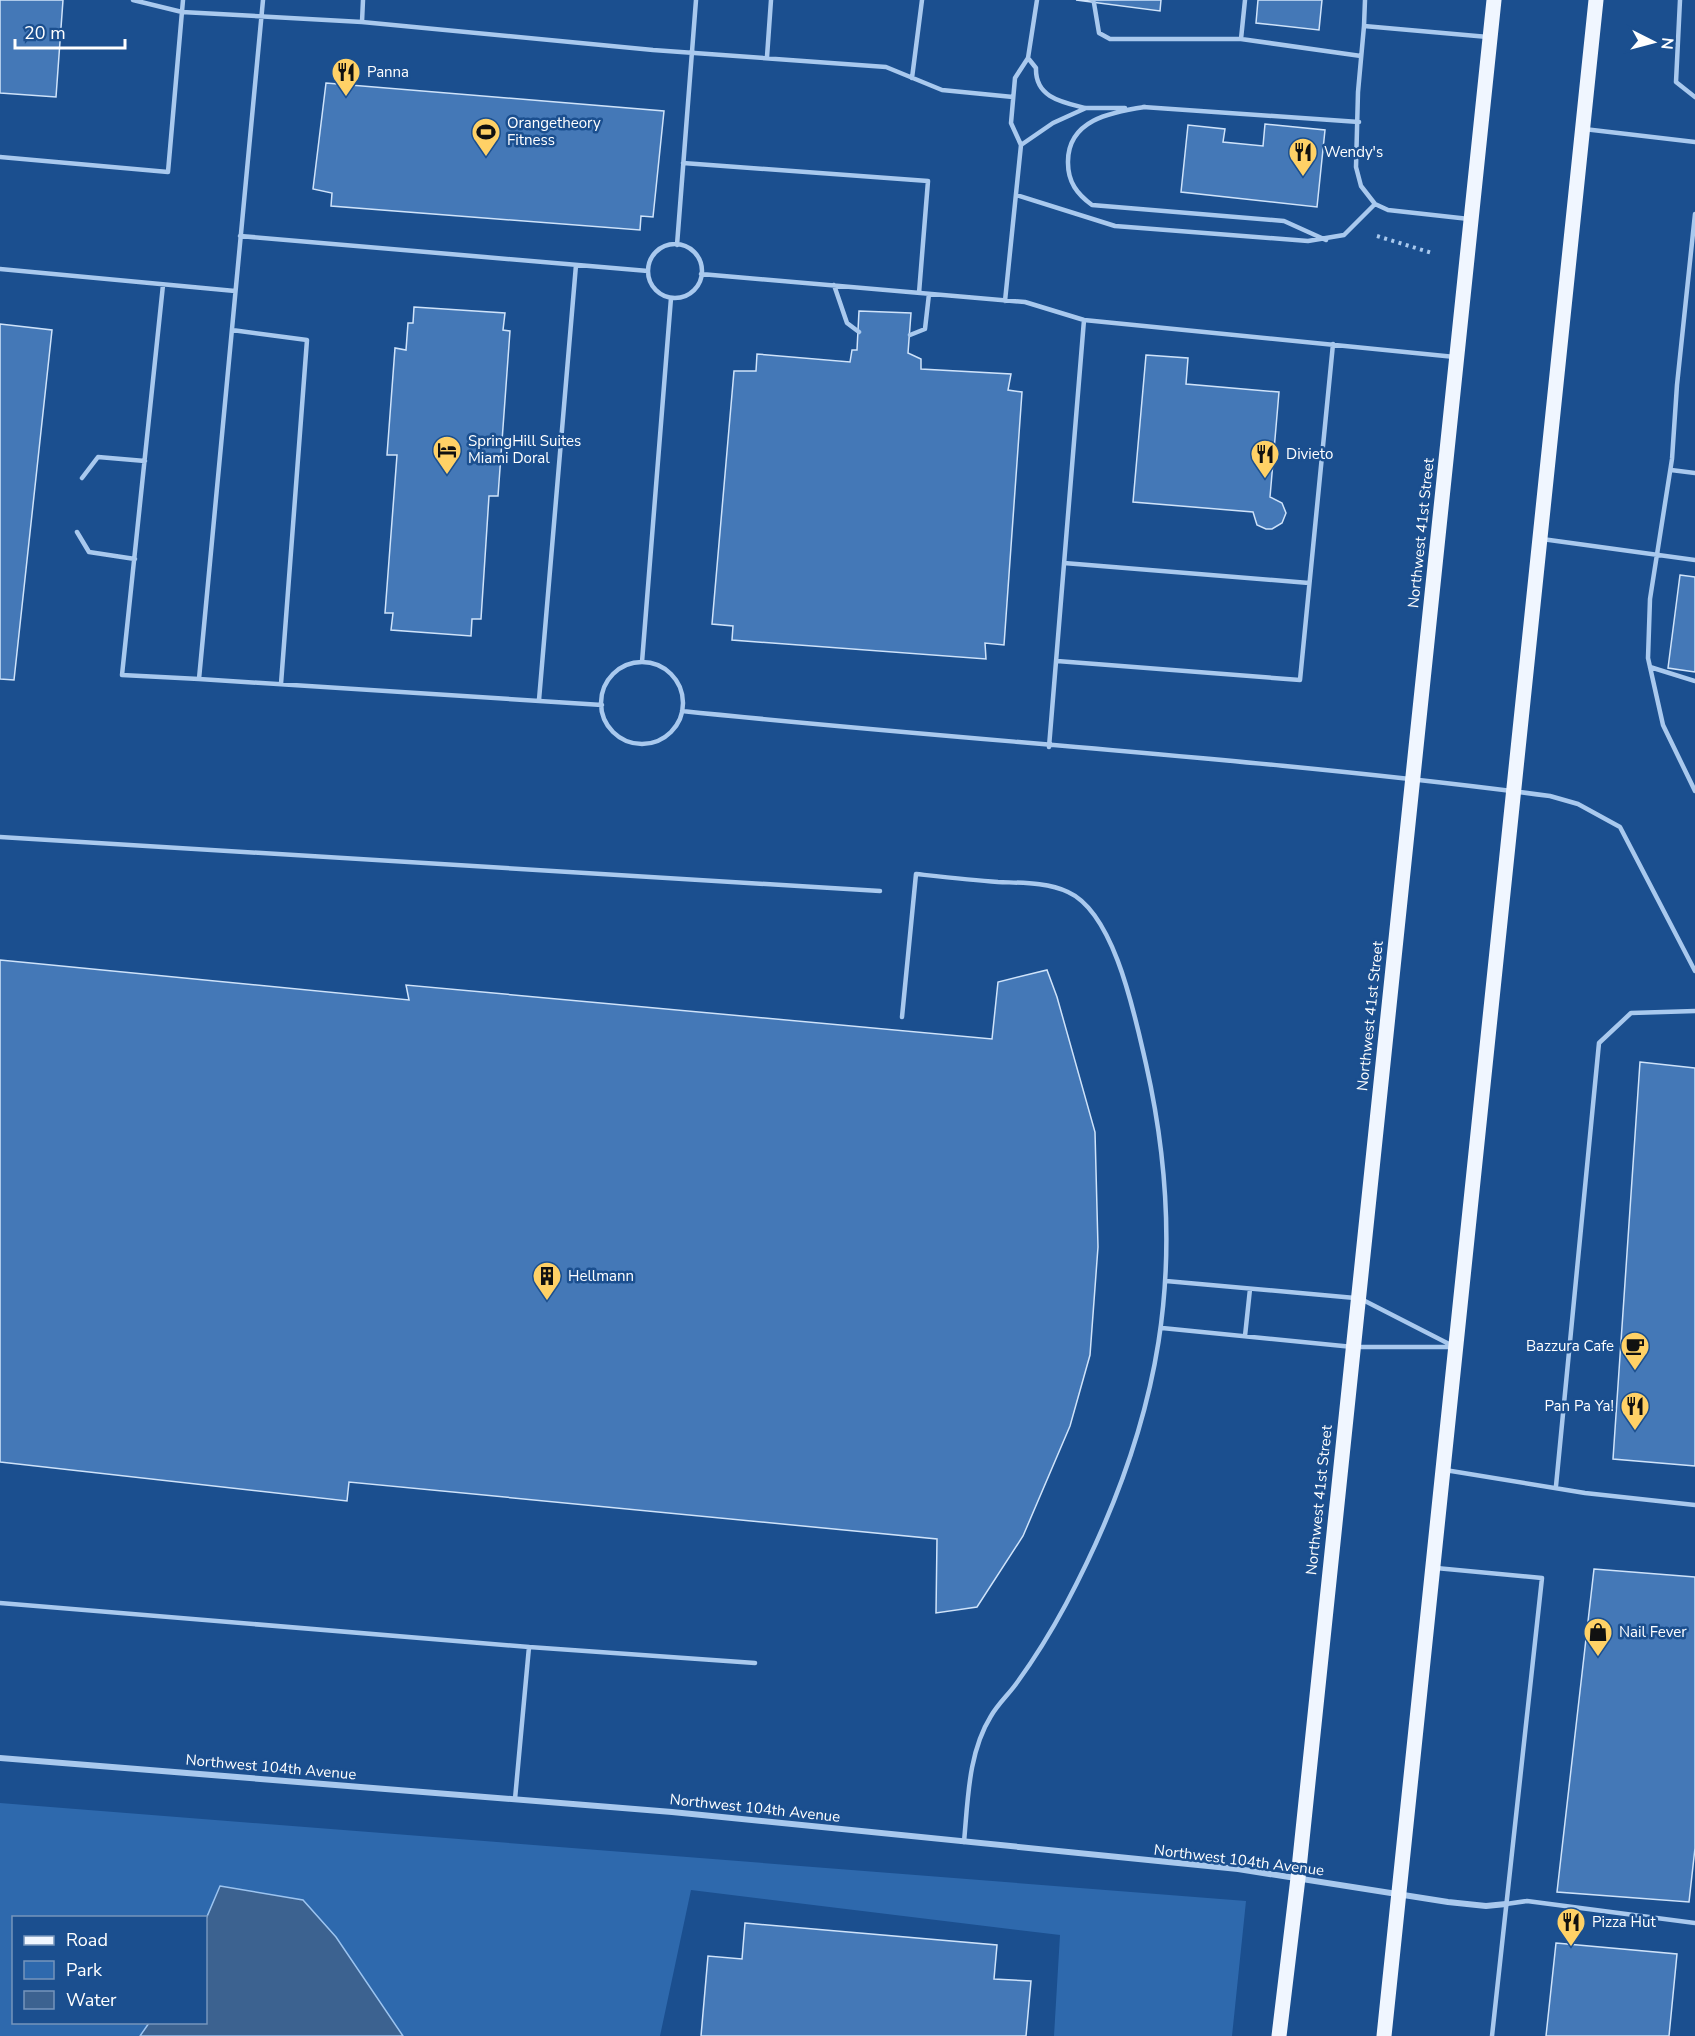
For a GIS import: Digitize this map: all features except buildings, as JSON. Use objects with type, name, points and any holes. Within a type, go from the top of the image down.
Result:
[{"type":"main road","name":"Northwest 41st Street","points":[[1279,2036],[1298,1878],[1494,0]]},
{"type":"main road","points":[[1384,2036],[1596,0]]},
{"type":"street","name":"Northwest 104th Avenue","points":[[0,1758],[672,1812],[1238,1869],[1486,1906],[1506,1904]]},
{"type":"lane","points":[[133,0],[182,12],[362,22],[691,53],[886,67],[942,90],[1013,97]]},
{"type":"lane","points":[[0,157],[168,172],[183,0]]},
{"type":"lane","points":[[199,680],[263,0]]},
{"type":"lane","points":[[362,22],[363,0]]},
{"type":"lane","points":[[677,245],[696,0]]},
{"type":"lane","points":[[767,57],[771,0]]},
{"type":"lane","points":[[912,78],[922,0]]},
{"type":"lane","points":[[1005,301],[1021,145],[1011,123],[1015,78],[1028,58],[1037,0]]},
{"type":"lane","points":[[1242,39],[1245,0]]},
{"type":"lane","points":[[1365,0],[1357,176],[1365,193],[1375,204],[1395,212],[1472,219]]},
{"type":"lane","points":[[1680,0],[1676,82],[1695,97]]},
{"type":"lane","points":[[1094,3],[1099,33],[1110,39],[1242,39],[1361,56]]},
{"type":"lane","points":[[1364,26],[1490,37]]},
{"type":"lane","points":[[1028,58],[1036,68],[1036,78],[1041,90],[1063,102],[1086,108],[1145,107],[1359,122]]},
{"type":"lane","points":[[1145,107],[1106,116],[1083,128],[1071,139],[1068,167],[1072,184],[1079,195],[1092,205],[1284,221],[1326,240]]},
{"type":"lane","points":[[1021,145],[1053,123],[1086,108]]},
{"type":"lane","points":[[1583,129],[1695,142]]},
{"type":"lane","points":[[683,163],[928,181],[919,293]]},
{"type":"lane","points":[[1016,195],[1115,226],[1326,240],[1344,235],[1375,204]]},
{"type":"lane","points":[[1695,213],[1671,470],[1650,599],[1650,667],[1663,725],[1695,791]]},
{"type":"lane","points":[[240,236],[648,271]]},
{"type":"lane","points":[[668,245],[677,245],[695,255],[701,274],[696,287],[691,292],[678,298],[671,298],[652,286],[648,271],[654,255],[668,245]]},
{"type":"lane","points":[[539,700],[576,265]]},
{"type":"lane","points":[[0,269],[235,291]]},
{"type":"lane","points":[[701,274],[1005,301],[1042,306],[1067,317],[1084,320],[1457,357]]},
{"type":"lane","points":[[163,285],[122,675],[602,705]]},
{"type":"lane","points":[[834,285],[847,323],[859,332]]},
{"type":"lane","points":[[910,335],[925,329],[929,294]]},
{"type":"lane","points":[[642,662],[671,298]]},
{"type":"lane","points":[[1049,747],[1084,320]]},
{"type":"lane","points":[[232,330],[307,340],[281,684]]},
{"type":"lane","points":[[1056,661],[1300,680],[1333,344]]},
{"type":"lane","points":[[82,478],[98,457],[145,461]]},
{"type":"lane","points":[[1671,470],[1695,473]]},
{"type":"lane","points":[[77,532],[89,552],[135,559]]},
{"type":"lane","points":[[1539,539],[1695,560]]},
{"type":"lane","points":[[1064,563],[1310,583]]},
{"type":"lane","points":[[642,662],[660,666],[673,676],[681,692],[682,711],[678,722],[662,739],[639,743],[627,741],[609,726],[602,705],[606,683],[613,675],[631,663],[642,662]]},
{"type":"lane","points":[[1650,667],[1695,681]]},
{"type":"lane","points":[[682,711],[1049,747],[1413,778],[1512,791],[1578,804],[1620,827],[1695,971]]},
{"type":"lane","points":[[0,837],[880,891]]},
{"type":"lane","points":[[902,1017],[916,874],[1045,886],[1068,892],[1087,905],[1099,920],[1117,963],[1150,1082],[1165,1182],[1166,1281],[1162,1328],[1145,1407],[1133,1449],[1102,1533],[1057,1622],[1034,1660],[990,1716],[977,1747],[972,1769],[964,1842]]},
{"type":"lane","points":[[1556,1486],[1599,1043],[1631,1013],[1695,1011]]},
{"type":"lane","points":[[1166,1281],[1358,1298],[1456,1347]]},
{"type":"lane","points":[[1245,1336],[1250,1289]]},
{"type":"lane","points":[[1162,1328],[1353,1347],[1456,1347]]},
{"type":"lane","points":[[1443,1469],[1556,1486],[1585,1493],[1695,1505]]},
{"type":"lane","points":[[1433,1568],[1542,1578],[1492,2036]]},
{"type":"lane","points":[[0,1603],[529,1647],[755,1663]]},
{"type":"lane","points":[[515,1799],[529,1647]]},
{"type":"lane","points":[[1506,1904],[1527,1901],[1695,1923]]},
{"type":"path","points":[[1377,236],[1432,253]]},
{"type":"green space","points":[[0,1803],[1246,1901],[1232,2036],[1054,2036],[1060,1935],[691,1890],[660,2036],[0,2036]]},
{"type":"water","points":[[220,1886],[303,1900],[336,1937],[403,2036],[140,2036],[148,2024],[207,2024],[207,1917]]},
{"type":"place","name":"Panna","points":[[346,98]]},
{"type":"place","name":"Orangetheory Fitness","points":[[486,158]]},
{"type":"place","name":"Wendy's","points":[[1303,178]]},
{"type":"place","name":"SpringHill Suites Miami Doral","points":[[447,476]]},
{"type":"place","name":"Divieto","points":[[1265,480]]},
{"type":"place","name":"Hellmann","points":[[547,1302]]},
{"type":"place","name":"Bazzura Cafe","points":[[1635,1372]]},
{"type":"place","name":"Pan Pa Ya!","points":[[1635,1432]]},
{"type":"place","name":"Nail Fever","points":[[1598,1658]]},
{"type":"place","name":"Pizza Hut","points":[[1571,1948]]}]
